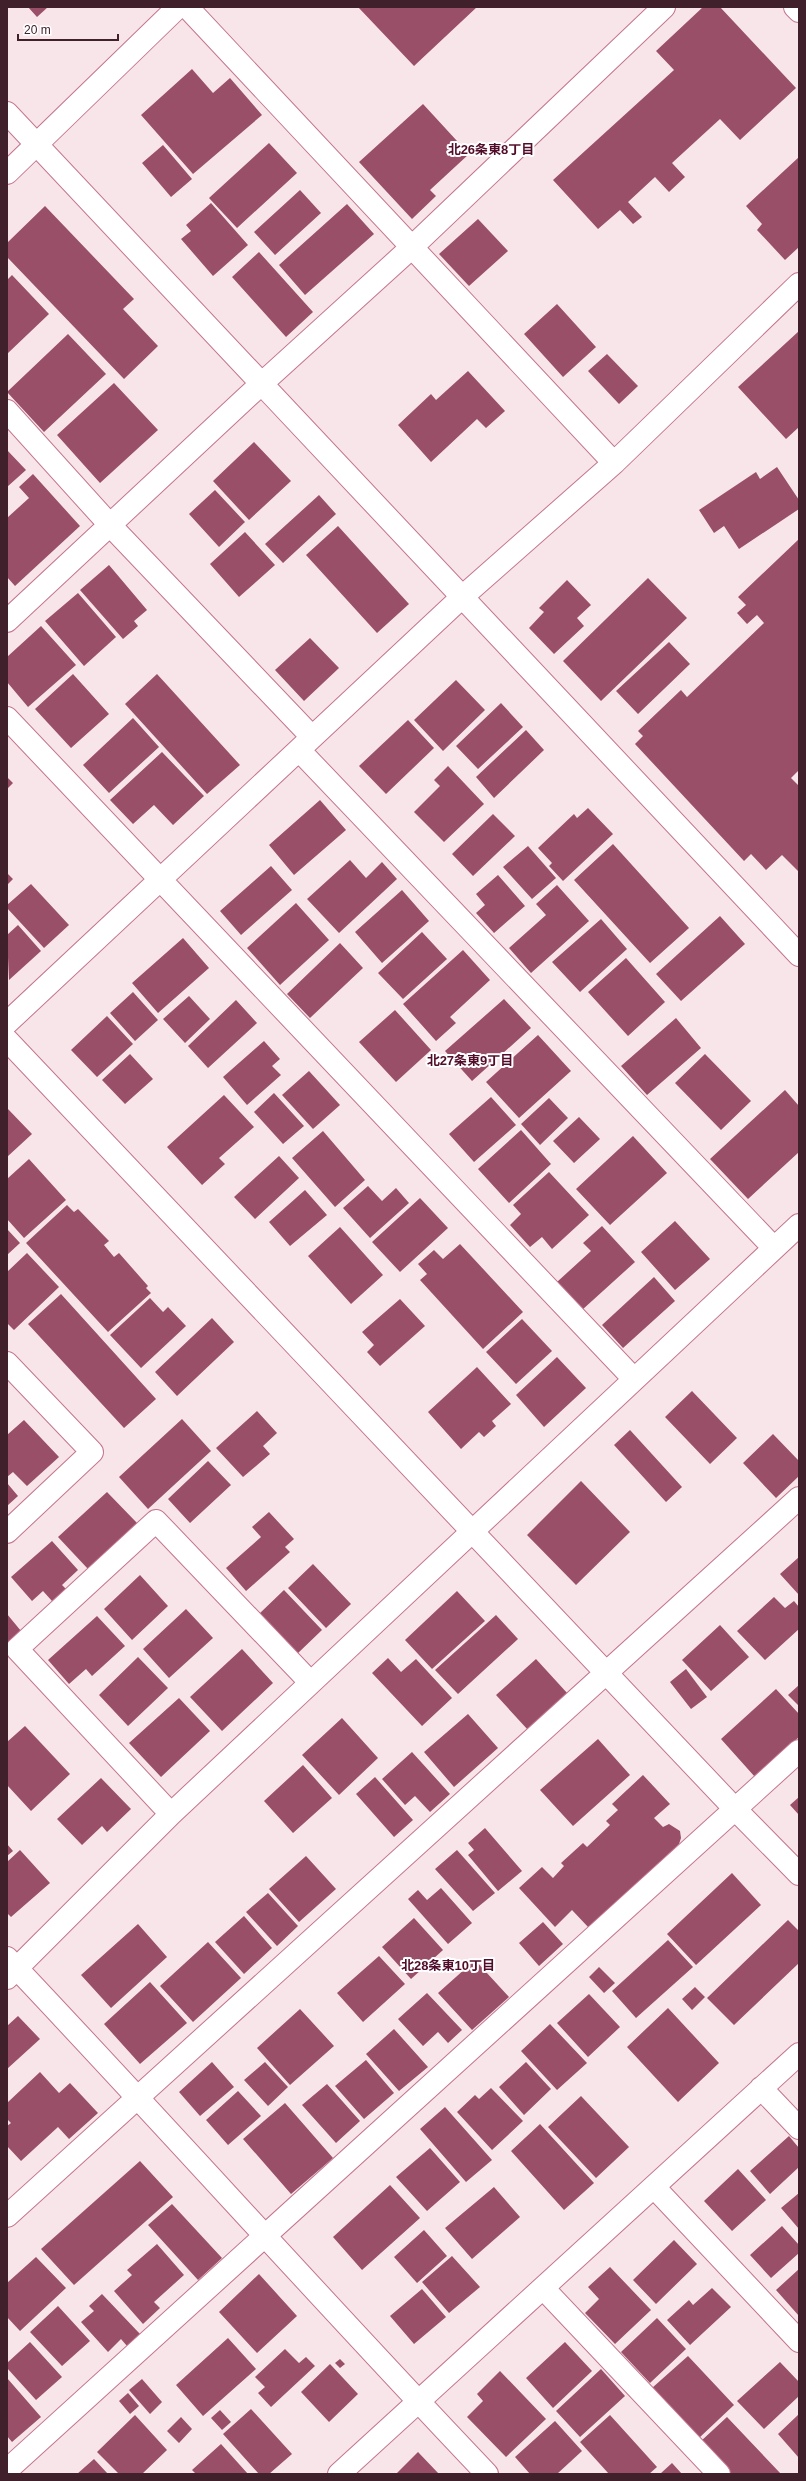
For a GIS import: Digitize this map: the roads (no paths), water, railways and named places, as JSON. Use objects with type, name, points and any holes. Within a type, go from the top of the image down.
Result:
[{"type":"street","points":[[7,173],[178,7]]},
{"type":"street","points":[[187,7],[411,248],[614,463]]},
{"type":"street","points":[[7,621],[109,524],[411,248],[664,7]]},
{"type":"street","points":[[795,7],[799,11]]},
{"type":"street","points":[[7,113],[262,383],[461,598],[799,955]]},
{"type":"street","points":[[7,1023],[461,598],[614,463],[799,284]]},
{"type":"street","points":[[7,411],[306,743],[774,1248]]},
{"type":"street","points":[[7,718],[633,1378]]},
{"type":"street","points":[[7,1040],[735,1809],[799,1874]]},
{"type":"street","points":[[487,2474],[418,2402],[139,2097],[10,1968],[310,1682],[473,1532],[633,1378],[799,1225]]},
{"type":"street","points":[[7,1363],[92,1452],[7,1532]]},
{"type":"street","points":[[7,2216],[799,1498]]},
{"type":"street","points":[[171,1814],[17,1649],[156,1521],[310,1682]]},
{"type":"street","points":[[7,2470],[799,1751]]},
{"type":"street","points":[[339,2474],[799,2054]]},
{"type":"street","points":[[761,2088],[799,2128]]},
{"type":"street","points":[[654,2187],[799,2341]]},
{"type":"street","points":[[542,2288],[719,2474]]},
{"type":"district","name":"北26条東8丁目","points":[[491,149]]},
{"type":"district","name":"北27条東9丁目","points":[[470,1060]]},
{"type":"district","name":"北28条東10丁目","points":[[448,1965]]}]
